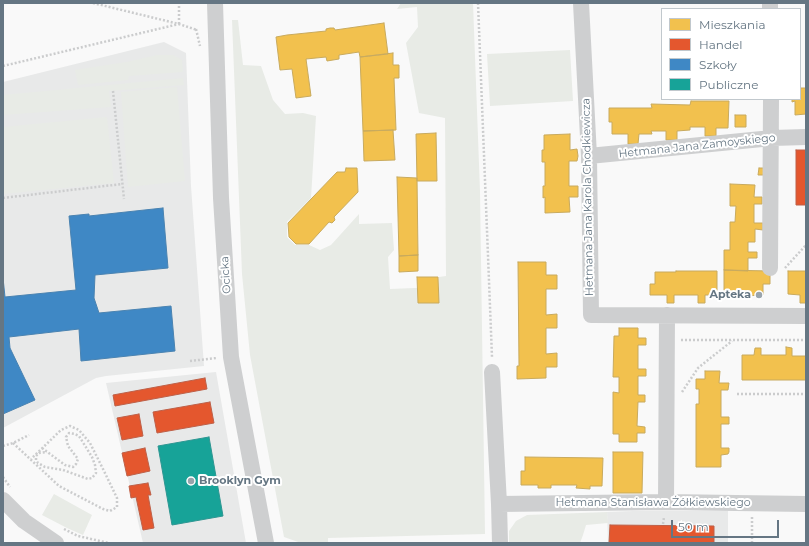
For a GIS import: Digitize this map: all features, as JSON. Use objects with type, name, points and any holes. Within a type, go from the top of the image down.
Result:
[{"type":"street","name":"Ocicka","points":[[215,3],[221,198],[231,357],[266,543]]},
{"type":"street","name":"Hetmana Jana Karola Chodkiewicza","points":[[581,3],[589,156],[591,315],[806,316]]},
{"type":"street","points":[[770,268],[772,100]]},
{"type":"street","name":"Hetmana Jana Zamoyskiego","points":[[589,156],[806,136]]},
{"type":"street","points":[[666,502],[667,315]]},
{"type":"street","points":[[492,372],[500,543]]},
{"type":"street","points":[[7,494],[24,521],[56,543]]},
{"type":"street","name":"Hetmana Stanisława Żółkiewskiego","points":[[499,504],[666,502],[806,504]]},
{"type":"path","points":[[93,3],[179,24],[215,35]]},
{"type":"path","points":[[179,3],[179,24]]},
{"type":"path","points":[[478,3],[492,372]]},
{"type":"path","points":[[3,66],[179,24]]},
{"type":"path","points":[[113,91],[124,199]]},
{"type":"path","points":[[3,198],[122,184]]},
{"type":"path","points":[[770,268],[786,268],[806,245]]},
{"type":"path","points":[[667,340],[806,340]]},
{"type":"path","points":[[666,415],[698,368],[733,341]]},
{"type":"path","points":[[190,361],[219,358]]},
{"type":"path","points":[[737,394],[806,394]]},
{"type":"path","points":[[13,443],[31,459],[47,477],[59,486],[103,509],[110,511],[117,507],[117,498],[104,471],[90,443],[79,430],[70,426],[61,430],[31,459]]},
{"type":"path","points":[[42,448],[65,465],[73,466],[76,464],[78,459],[68,446],[66,437],[69,434],[75,434],[79,436],[92,457],[96,473],[92,478],[88,479],[63,470],[45,467],[36,460],[36,456],[39,453],[47,452]]},
{"type":"path","points":[[3,446],[29,435]]},
{"type":"path","points":[[3,478],[7,494]]},
{"type":"path","points":[[752,503],[752,543]]},
{"type":"path","points":[[59,526],[78,536],[109,543]]},
{"type":"shaded area","points":[[401,3],[473,3],[480,191],[485,534],[328,538],[328,543],[301,543],[284,537],[250,355],[242,274],[232,20],[238,20],[243,65],[261,66],[273,100],[285,114],[303,113],[316,116],[311,198],[287,222],[287,237],[295,245],[309,245],[320,250],[331,245],[359,214],[359,224],[392,223],[394,250],[388,257],[390,289],[439,287],[439,277],[446,276],[445,118],[419,113],[406,43],[418,27],[417,7],[397,9]]},
{"type":"shaded area","points":[[164,42],[186,53],[191,186],[204,366],[96,378],[3,428],[3,82]]},
{"type":"shaded area","points":[[570,50],[573,101],[490,106],[487,54]]},
{"type":"shaded area","points":[[157,55],[173,55],[182,60],[183,72],[129,76],[128,80],[78,85],[75,70],[127,62]]},
{"type":"shaded area","points":[[183,78],[184,85],[109,91],[111,107],[3,115],[3,95]]},
{"type":"shaded area","points":[[177,87],[185,181],[128,187],[121,92]]},
{"type":"shaded area","points":[[107,117],[114,183],[3,194],[3,127]]},
{"type":"shaded area","points":[[216,372],[246,543],[143,543],[106,383]]},
{"type":"shaded area","points":[[54,494],[92,515],[83,535],[42,515]]},
{"type":"shaded area","points":[[728,511],[728,543],[608,543],[607,512]]},
{"type":"shaded area","points":[[607,512],[608,523],[586,525],[580,543],[509,543],[509,531],[516,521],[527,515]]},
{"type":"building: Mieszkania","points":[[384,23],[388,54],[360,57],[359,52],[339,55],[339,59],[327,61],[326,57],[306,59],[311,96],[296,98],[292,69],[280,70],[276,37],[326,31],[326,29],[330,28],[334,28],[335,30]]},
{"type":"building: Mieszkania","points":[[393,53],[393,65],[399,65],[399,78],[394,78],[396,130],[363,131],[360,57]]},
{"type":"building: Mieszkania","points":[[801,88],[806,88],[806,114],[795,115],[795,101],[792,102],[792,100],[801,100]]},
{"type":"building: Mieszkania","points":[[691,101],[729,101],[728,128],[716,128],[716,136],[705,136],[705,127],[690,127],[690,130],[677,131],[677,140],[666,140],[666,131],[651,131],[652,134],[639,134],[638,144],[628,144],[628,134],[612,134],[612,122],[609,122],[609,108],[652,108],[651,104],[690,105]]},
{"type":"building: Mieszkania","points":[[735,115],[746,115],[746,127],[735,127]]},
{"type":"building: Mieszkania","points":[[393,130],[395,160],[364,161],[363,131]]},
{"type":"building: Mieszkania","points":[[436,133],[437,181],[417,181],[416,134]]},
{"type":"building: Mieszkania","points":[[570,134],[570,150],[577,149],[578,156],[577,161],[569,161],[569,186],[578,186],[578,197],[569,197],[570,212],[545,213],[543,186],[545,186],[545,162],[542,162],[544,135]]},
{"type":"building: Mieszkania","points":[[346,168],[357,168],[358,192],[334,217],[335,220],[332,223],[329,222],[309,244],[296,244],[289,237],[288,223],[337,172],[345,172]]},
{"type":"building: Mieszkania","points":[[759,168],[764,168],[764,175],[758,175]]},
{"type":"building: Mieszkania","points":[[397,177],[417,178],[418,255],[399,256]]},
{"type":"building: Mieszkania","points":[[730,184],[755,185],[754,197],[762,197],[762,204],[754,204],[754,223],[763,223],[763,230],[755,229],[755,242],[748,242],[748,252],[757,252],[757,258],[748,258],[748,271],[724,270],[724,250],[730,250],[730,222],[735,222],[736,206],[730,206]]},
{"type":"building: Mieszkania","points":[[418,255],[418,271],[399,272],[399,256]]},
{"type":"building: Mieszkania","points":[[518,262],[546,262],[546,275],[557,275],[557,289],[546,289],[546,315],[557,314],[557,328],[546,328],[546,354],[557,353],[557,367],[546,367],[546,378],[517,379],[517,366],[519,366]]},
{"type":"building: Mieszkania","points":[[724,270],[770,271],[770,284],[763,284],[763,295],[724,297]]},
{"type":"building: Mieszkania","points":[[717,271],[717,295],[705,295],[705,303],[698,303],[698,295],[674,295],[674,303],[667,303],[667,295],[650,295],[650,284],[655,284],[655,272]]},
{"type":"building: Mieszkania","points":[[788,271],[806,271],[806,303],[800,303],[800,295],[788,294]]},
{"type":"building: Mieszkania","points":[[417,277],[438,277],[439,303],[418,303]]},
{"type":"building: Mieszkania","points":[[619,328],[638,328],[638,338],[646,338],[646,345],[638,345],[638,369],[646,369],[646,376],[638,376],[638,395],[645,395],[645,402],[638,402],[637,426],[645,427],[645,433],[637,433],[637,442],[619,442],[619,434],[613,434],[613,392],[619,393],[619,377],[613,377],[614,336],[619,336]]},
{"type":"building: Mieszkania","points":[[786,347],[792,348],[792,356],[806,356],[806,380],[742,380],[742,355],[754,355],[755,348],[761,348],[761,355],[786,355]]},
{"type":"building: Mieszkania","points":[[705,371],[720,371],[719,383],[729,383],[728,390],[721,390],[721,417],[729,417],[729,424],[721,424],[721,448],[729,448],[729,452],[728,454],[721,455],[721,467],[696,467],[696,404],[699,404],[699,389],[696,389],[696,379],[705,379]]},
{"type":"building: Mieszkania","points":[[613,452],[643,452],[642,493],[613,493]]},
{"type":"building: Mieszkania","points":[[525,457],[603,458],[602,486],[590,486],[590,489],[576,488],[577,485],[551,485],[551,488],[538,488],[538,485],[521,485],[521,471],[525,471]]},
{"type":"building: Handel","points":[[796,150],[806,150],[806,205],[796,205]]},
{"type":"building: Handel","points":[[205,378],[207,389],[115,406],[113,395]]},
{"type":"building: Handel","points":[[210,402],[214,423],[157,433],[153,412]]},
{"type":"building: Handel","points":[[139,414],[143,436],[122,440],[117,418]]},
{"type":"building: Handel","points":[[145,448],[150,471],[127,476],[122,453]]},
{"type":"building: Handel","points":[[148,483],[151,495],[148,495],[154,528],[143,530],[136,497],[131,498],[129,486]]},
{"type":"building: Handel","points":[[610,525],[714,526],[714,543],[609,543]]},
{"type":"building: Szkoły","points":[[163,208],[168,268],[95,275],[94,298],[99,313],[171,306],[175,351],[81,361],[79,329],[9,337],[10,348],[35,400],[3,414],[3,278],[5,297],[76,290],[69,216],[89,214],[89,216]]},
{"type":"building: Publiczne","name":"Brooklyn Gym","points":[[209,437],[223,516],[172,525],[158,446]]},
{"type":"place","name":"Apteka","points":[[759,295]]},
{"type":"place","name":"Brooklyn Gym","points":[[191,481]]}]
